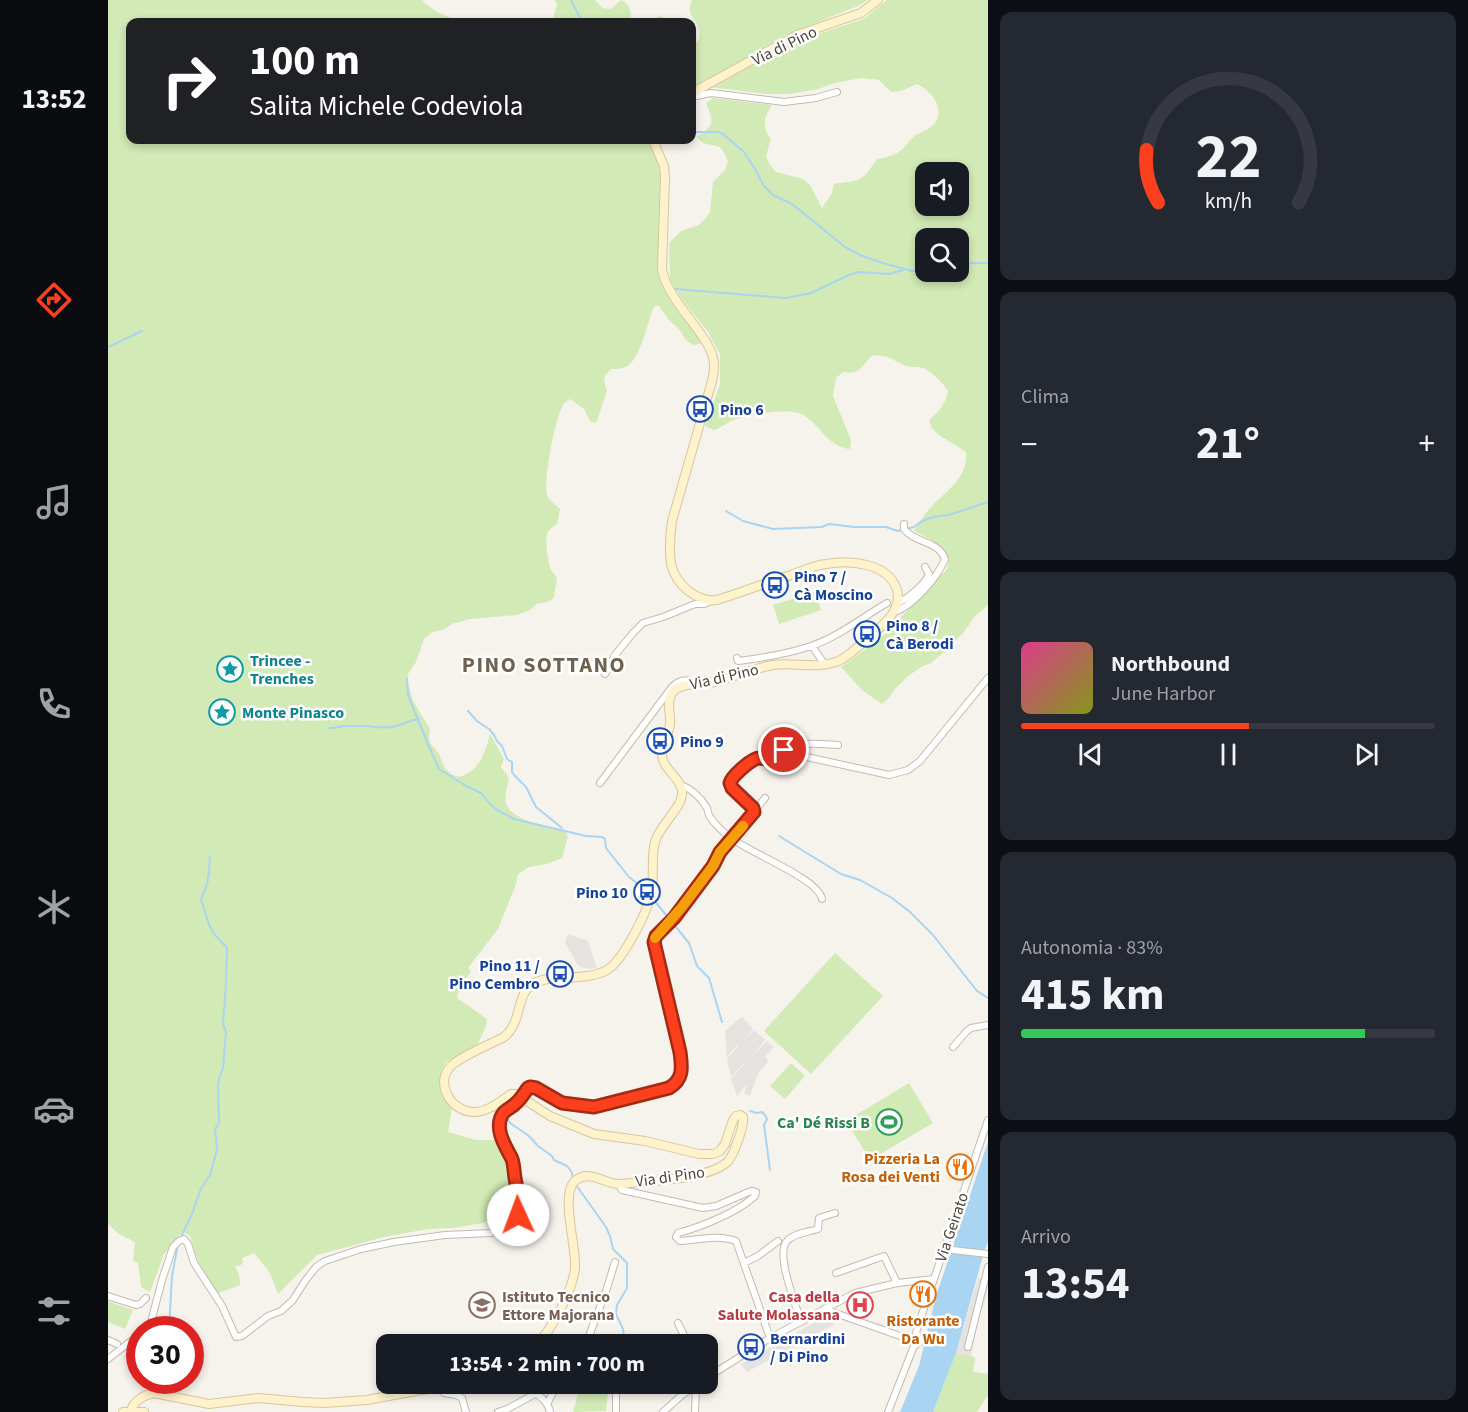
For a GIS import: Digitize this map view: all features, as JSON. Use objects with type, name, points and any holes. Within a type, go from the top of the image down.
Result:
[{"type":"street","name":"Via di Pino","points":[[696,93],[797,35],[861,13],[878,0]]},
{"type":"street","points":[[696,95],[711,93],[784,102],[816,98],[837,92]]},
{"type":"street","points":[[655,144],[662,160],[665,177],[662,269],[664,281],[707,344],[715,366],[672,521],[670,541],[672,566],[680,582],[699,598],[717,600],[823,564],[857,562],[872,566],[889,577],[896,586],[898,595],[892,603]]},
{"type":"street","points":[[893,613],[904,608],[924,590],[945,559],[938,549],[908,534],[904,529],[904,524]]},
{"type":"street","points":[[737,658],[738,661],[766,657],[812,646],[833,636],[892,603],[909,597],[927,579],[929,574],[925,567]]},
{"type":"street","points":[[605,674],[615,655],[643,623],[711,600]]},
{"type":"street","name":"Via di Pino","points":[[680,784],[662,758],[662,749],[669,726],[669,700],[672,693],[682,686],[713,682],[771,666],[825,665],[838,662],[885,624],[893,613],[892,603]]},
{"type":"street","points":[[812,646],[825,665]]},
{"type":"street","points":[[754,812],[730,783],[732,778],[754,759],[767,760],[793,754],[889,775],[908,770],[921,761],[988,678]]},
{"type":"street","points":[[600,783],[653,710],[675,684],[687,680],[693,684]]},
{"type":"street","points":[[778,757],[784,750],[805,744],[838,745]]},
{"type":"street","points":[[680,784],[691,789],[698,796],[710,817],[731,838],[794,874],[819,891],[822,899]]},
{"type":"street","points":[[522,1096],[513,1094],[482,1111],[470,1112],[456,1106],[448,1097],[444,1087],[445,1076],[450,1066],[510,1032],[515,1024],[524,995],[530,986],[542,981],[592,975],[607,970],[618,961],[648,906],[652,888],[655,841],[662,826],[672,815],[679,802],[682,794],[680,784]]},
{"type":"street","points":[[153,1316],[173,1247],[184,1239],[194,1263],[222,1306],[236,1337],[242,1336],[268,1316],[281,1311],[293,1300],[304,1281],[316,1267],[325,1261],[394,1242],[445,1235],[491,1233],[508,1226],[518,1215],[519,1194],[512,1160],[500,1134],[500,1118],[507,1109],[517,1103],[528,1088],[533,1087],[562,1103],[594,1107],[669,1088],[678,1081],[683,1069],[654,942],[656,936],[674,918],[713,866],[720,852],[765,798]]},
{"type":"street","points":[[953,1047],[972,1028],[988,1025]]},
{"type":"street","name":"Via di Pino","points":[[522,1096],[550,1116],[594,1134],[645,1141],[699,1154],[713,1154],[720,1151],[725,1144],[734,1118],[740,1114],[743,1117],[743,1125],[734,1152],[725,1164],[710,1171],[689,1176],[654,1182],[618,1184],[622,1190],[703,1208],[716,1206],[754,1191],[756,1195],[749,1202],[720,1217],[678,1233],[676,1237],[680,1241],[718,1237],[736,1241],[770,1338]]},
{"type":"street","name":"Via Geirato","points":[[888,1412],[914,1346],[920,1340],[916,1333],[988,1120]]},
{"type":"street","points":[[545,1334],[566,1298],[573,1280],[575,1255],[568,1204],[571,1185],[584,1176],[618,1184]]},
{"type":"street","points":[[801,1322],[783,1263],[784,1248],[787,1241],[797,1235],[818,1228],[819,1218],[835,1213]]},
{"type":"street","points":[[744,1263],[778,1241]]},
{"type":"street","points":[[944,1249],[988,1254]]},
{"type":"street","points":[[836,1273],[884,1256],[897,1283]]},
{"type":"street","points":[[590,1334],[615,1262]]},
{"type":"street","points":[[968,1347],[988,1268]]},
{"type":"street","points":[[718,1370],[770,1338],[855,1293],[897,1283],[934,1279]]},
{"type":"street","points":[[108,1296],[136,1305],[146,1298]]},
{"type":"street","points":[[824,1309],[900,1336],[907,1337],[916,1333]]},
{"type":"street","points":[[678,1323],[683,1334]]},
{"type":"street","points":[[907,1337],[908,1343],[914,1346]]},
{"type":"street","points":[[108,1340],[117,1344]]},
{"type":"street","points":[[108,1359],[126,1345]]},
{"type":"street","points":[[127,1412],[135,1402],[153,1393],[209,1404],[258,1398],[324,1403],[404,1394]]},
{"type":"street","points":[[450,1394],[462,1398],[466,1412]]},
{"type":"street","points":[[498,1412],[535,1394],[547,1404],[550,1412]]},
{"type":"street","points":[[547,1404],[552,1394]]},
{"type":"street","points":[[616,1394],[616,1412]]},
{"type":"street","points":[[663,1412],[684,1394]]},
{"type":"street","points":[[695,1412],[697,1394]]},
{"type":"street","points":[[127,1412],[144,1412]]},
{"type":"green space","points":[[108,0],[422,0],[436,11],[452,18],[126,18],[126,144],[650,144],[658,164],[662,192],[659,260],[663,286],[675,308],[703,343],[693,345],[686,340],[658,305],[652,311],[643,340],[633,360],[625,367],[611,369],[605,376],[607,390],[597,421],[594,423],[590,421],[584,409],[570,399],[564,404],[553,435],[546,488],[551,501],[560,509],[557,524],[548,532],[546,538],[550,567],[557,578],[554,598],[517,615],[470,619],[431,633],[424,639],[416,662],[408,674],[413,701],[430,729],[430,743],[439,754],[444,767],[451,774],[459,777],[472,770],[484,754],[490,734],[504,759],[501,767],[509,778],[505,797],[509,809],[523,819],[566,832],[568,836],[562,858],[547,864],[529,867],[518,874],[498,929],[468,968],[471,971],[460,988],[457,998],[487,1019],[486,1026],[477,1046],[446,1062],[441,1072],[439,1085],[442,1095],[452,1108],[448,1132],[476,1140],[494,1140],[507,1167],[512,1198],[510,1208],[506,1213],[483,1223],[384,1237],[317,1255],[278,1294],[270,1273],[254,1253],[242,1258],[243,1264],[235,1267],[239,1274],[240,1285],[216,1294],[200,1266],[190,1236],[182,1232],[164,1254],[150,1292],[141,1287],[138,1263],[133,1261],[135,1242],[119,1234],[108,1224]]},
{"type":"green space","points":[[555,0],[595,0],[602,8],[611,9],[621,0],[629,7],[631,18],[553,18],[557,5]]},
{"type":"green space","points":[[692,0],[868,0],[785,35],[696,85],[696,43],[700,33],[690,7]]},
{"type":"green space","points":[[887,0],[988,0],[988,605],[975,616],[964,632],[945,651],[931,663],[908,676],[882,704],[863,691],[841,667],[884,635],[947,569],[948,561],[944,550],[914,531],[928,510],[960,477],[966,461],[966,452],[939,435],[932,428],[929,420],[942,407],[948,391],[937,378],[923,368],[906,366],[885,356],[871,356],[857,371],[843,372],[836,378],[833,396],[851,440],[850,449],[831,441],[811,421],[798,413],[769,412],[747,416],[714,430],[705,426],[720,384],[720,354],[708,332],[681,298],[670,279],[669,243],[681,231],[699,225],[705,219],[710,212],[713,182],[725,170],[728,162],[720,147],[703,143],[697,137],[710,126],[711,120],[706,103],[713,98],[772,105],[765,122],[771,139],[766,156],[770,165],[776,172],[803,179],[810,185],[822,208],[832,193],[834,184],[858,180],[877,159],[897,153],[914,136],[927,130],[937,120],[938,108],[933,96],[917,84],[901,91],[891,92],[879,80],[862,78],[790,94],[766,94],[710,87],[796,41],[864,19]]},
{"type":"green space","points":[[815,592],[821,610],[779,624],[773,605]]},
{"type":"green space","points":[[835,953],[883,996],[811,1074],[764,1031]]},
{"type":"green space","points":[[791,1063],[805,1076],[785,1099],[770,1086]]},
{"type":"green space","name":"Ca' Dé Rissi B","points":[[909,1083],[933,1123],[870,1160],[846,1121]]},
{"type":"green space","points":[[108,1301],[133,1310],[130,1316],[126,1316],[125,1329],[108,1322]]},
{"type":"green space","points":[[956,1353],[975,1358],[973,1372],[988,1374],[988,1395],[977,1412],[933,1412]]},
{"type":"green space","points":[[578,1394],[608,1394],[606,1411],[573,1412]]},
{"type":"shaded area","points":[[568,934],[588,941],[597,968],[588,969],[577,964],[565,942]]},
{"type":"shaded area","points":[[742,1017],[753,1029],[743,1041],[754,1030],[765,1040],[750,1058],[767,1041],[774,1047],[765,1057],[769,1061],[759,1072],[750,1096],[744,1094],[747,1084],[737,1096],[731,1079],[745,1063],[731,1077],[727,1059],[738,1046],[727,1057],[725,1031]]},
{"type":"shaded area","points":[[978,1278],[988,1283],[988,1286],[984,1305],[980,1308],[971,1356],[956,1353]]},
{"type":"shaded area","points":[[824,1317],[835,1324],[747,1372],[741,1364]]},
{"type":"water","points":[[988,1142],[988,1242],[956,1353],[933,1412],[900,1412],[919,1366],[936,1296]]},
{"type":"waterway","points":[[571,0],[580,18]]},
{"type":"waterway","points":[[696,132],[723,134],[744,152],[764,186],[773,195],[792,204],[845,247],[883,263],[915,271]]},
{"type":"waterway","points":[[969,263],[988,263]]},
{"type":"waterway","points":[[675,289],[786,298],[811,293],[859,272],[889,274],[903,270]]},
{"type":"waterway","points":[[108,347],[142,331]]},
{"type":"waterway","points":[[726,511],[743,521],[773,529],[822,527],[829,524],[886,527],[898,531],[914,527],[933,517],[949,515],[988,502]]},
{"type":"waterway","points":[[407,679],[408,695],[439,769],[481,793],[497,810],[514,819],[586,836],[602,837],[605,839],[606,848],[629,877],[648,892]]},
{"type":"waterway","points":[[468,711],[489,729],[502,746],[507,759],[512,762],[512,772],[526,787],[536,807],[562,828]]},
{"type":"waterway","points":[[329,728],[343,726],[388,728],[419,719]]},
{"type":"waterway","points":[[779,836],[841,874],[860,880],[892,898],[933,935],[977,991],[988,998]]},
{"type":"waterway","points":[[180,1239],[201,1189],[210,1175],[217,1150],[215,1129],[219,1123],[218,1086],[223,1068],[226,1032],[223,1024],[227,948],[209,925],[201,899],[207,884],[210,857]]},
{"type":"waterway","points":[[653,899],[689,943],[697,966],[709,978],[722,1022]]},
{"type":"waterway","points":[[750,1111],[762,1112],[767,1119],[764,1125],[770,1170]]},
{"type":"waterway","points":[[504,1113],[510,1123],[529,1136],[554,1160],[567,1166],[574,1180]]},
{"type":"waterway","points":[[576,1185],[606,1227],[613,1249],[627,1263],[627,1288],[617,1305],[616,1314],[624,1334]]},
{"type":"waterway","points":[[170,1316],[172,1276],[178,1244]]},
{"type":"slow traffic","points":[[655,938],[682,907],[713,866],[720,852],[743,826]]},
{"type":"place","name":"Pino 6","points":[[700,409]]},
{"type":"place","name":"Pino 7 / Cà Moscino","points":[[775,585]]},
{"type":"place","name":"Pino 8 / Cà Berodi","points":[[867,634]]},
{"type":"place","name":"Trincee - Trenches","points":[[230,669]]},
{"type":"place","name":"Monte Pinasco","points":[[222,712]]},
{"type":"place","name":"Pino 9","points":[[660,741]]},
{"type":"place","name":"Pino 10","points":[[647,892]]},
{"type":"place","name":"Pino 11 / Pino Cembro","points":[[560,974]]},
{"type":"place","name":"Ca' Dé Rissi B","points":[[889,1122]]},
{"type":"place","name":"Pizzeria La Rosa dei Venti","points":[[960,1167]]},
{"type":"place","name":"Ristorante Da Wu","points":[[923,1294]]},
{"type":"place","name":"Istituto Tecnico Ettore Majorana","points":[[482,1305]]},
{"type":"place","name":"Casa della Salute Molassana","points":[[860,1305]]},
{"type":"place","name":"Bernardini / Di Pino","points":[[751,1347]]},
{"type":"district","name":"PINO SOTTANO","points":[[544,664]]},
{"type":"route","points":[[518,1215],[520,1209],[518,1187],[512,1160],[500,1134],[500,1118],[507,1109],[517,1103],[528,1088],[536,1088],[562,1103],[594,1107],[672,1087],[680,1077],[683,1069],[680,1052],[654,942],[656,936],[667,926],[713,866],[720,852],[754,812],[753,808],[732,788],[730,783],[732,778],[754,759],[775,758],[784,750]]}]
